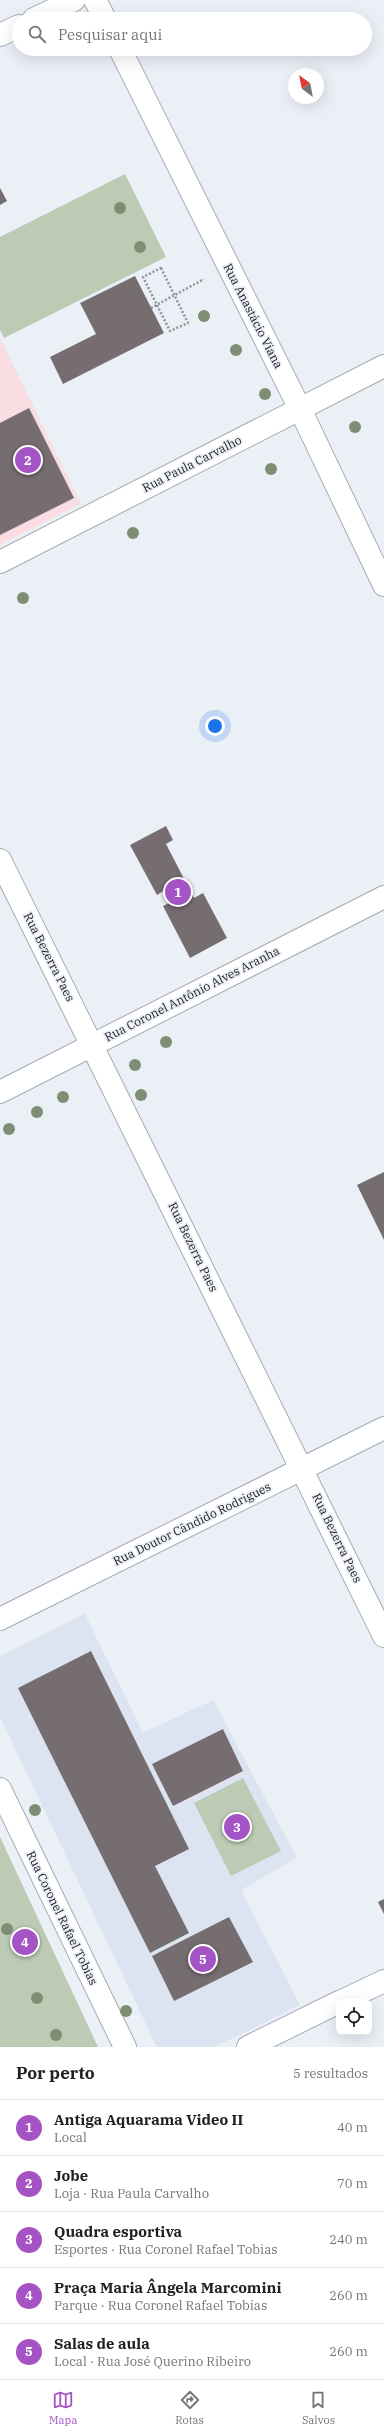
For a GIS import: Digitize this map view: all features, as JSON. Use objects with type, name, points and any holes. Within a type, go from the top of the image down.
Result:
[{"type":"street","points":[[49,12],[74,0]]},
{"type":"street","points":[[95,0],[101,12]]},
{"type":"street","points":[[0,35],[12,29]]},
{"type":"street","name":"Rua Anastácio Viana","points":[[123,56],[300,409],[384,585]]},
{"type":"street","name":"Rua Paula Carvalho","points":[[0,562],[384,366]]},
{"type":"street","name":"Rua Bezerra Paes","points":[[0,860],[303,1469],[384,1636]]},
{"type":"street","name":"Rua Coronel Antônio Alves Aranha","points":[[0,1092],[384,897]]},
{"type":"street","name":"Rua Doutor Cândido Rodrigues","points":[[0,1619],[384,1428]]},
{"type":"street","name":"Rua Coronel Rafael Tobias","points":[[0,1789],[125,2047]]},
{"type":"street","points":[[345,1999],[384,1981]]},
{"type":"street","points":[[248,2047],[336,2003]]},
{"type":"path","points":[[152,308],[228,267]]},
{"type":"path","points":[[161,268],[188,323],[170,331],[157,305],[143,277],[161,268]]},
{"type":"shaded area","points":[[0,338],[81,504],[0,545]]},
{"type":"shaded area","points":[[85,1614],[143,1733],[213,1700],[297,1858],[241,1890],[300,2005],[214,2047],[157,2047],[0,1717],[0,1656]]},
{"type":"green space","points":[[125,174],[166,257],[4,338],[0,330],[0,237]]},
{"type":"green space","points":[[243,1778],[281,1851],[231,1876],[194,1803]]},
{"type":"green space","points":[[0,1837],[98,2047],[0,2047]]},
{"type":"building","points":[[0,188],[7,201],[0,205]]},
{"type":"building","points":[[135,276],[164,333],[63,384],[50,357],[96,334],[80,303]]},
{"type":"building","points":[[29,408],[74,498],[0,535],[0,423]]},
{"type":"building","points":[[166,826],[173,840],[166,844],[194,898],[203,893],[227,938],[190,958],[163,906],[171,902],[165,890],[157,895],[130,845]]},
{"type":"building","points":[[384,1172],[384,1240],[357,1185]]},
{"type":"building","points":[[91,1651],[189,1849],[155,1866],[189,1933],[150,1953],[18,1688]]},
{"type":"building","points":[[223,1729],[243,1771],[173,1806],[152,1764]]},
{"type":"building","points":[[384,1899],[384,1914],[378,1902]]},
{"type":"building","points":[[229,1917],[253,1962],[174,2001],[152,1956]]},
{"type":"place","name":"Jobe","points":[[28,460]]},
{"type":"place","name":"Antiga Aquarama Video II","points":[[178,892]]},
{"type":"place","name":"Quadra esportiva","points":[[237,1827]]},
{"type":"place","name":"Praça Maria Ângela Marcomini","points":[[25,1942]]},
{"type":"place","name":"Salas de aula","points":[[203,1959]]}]
